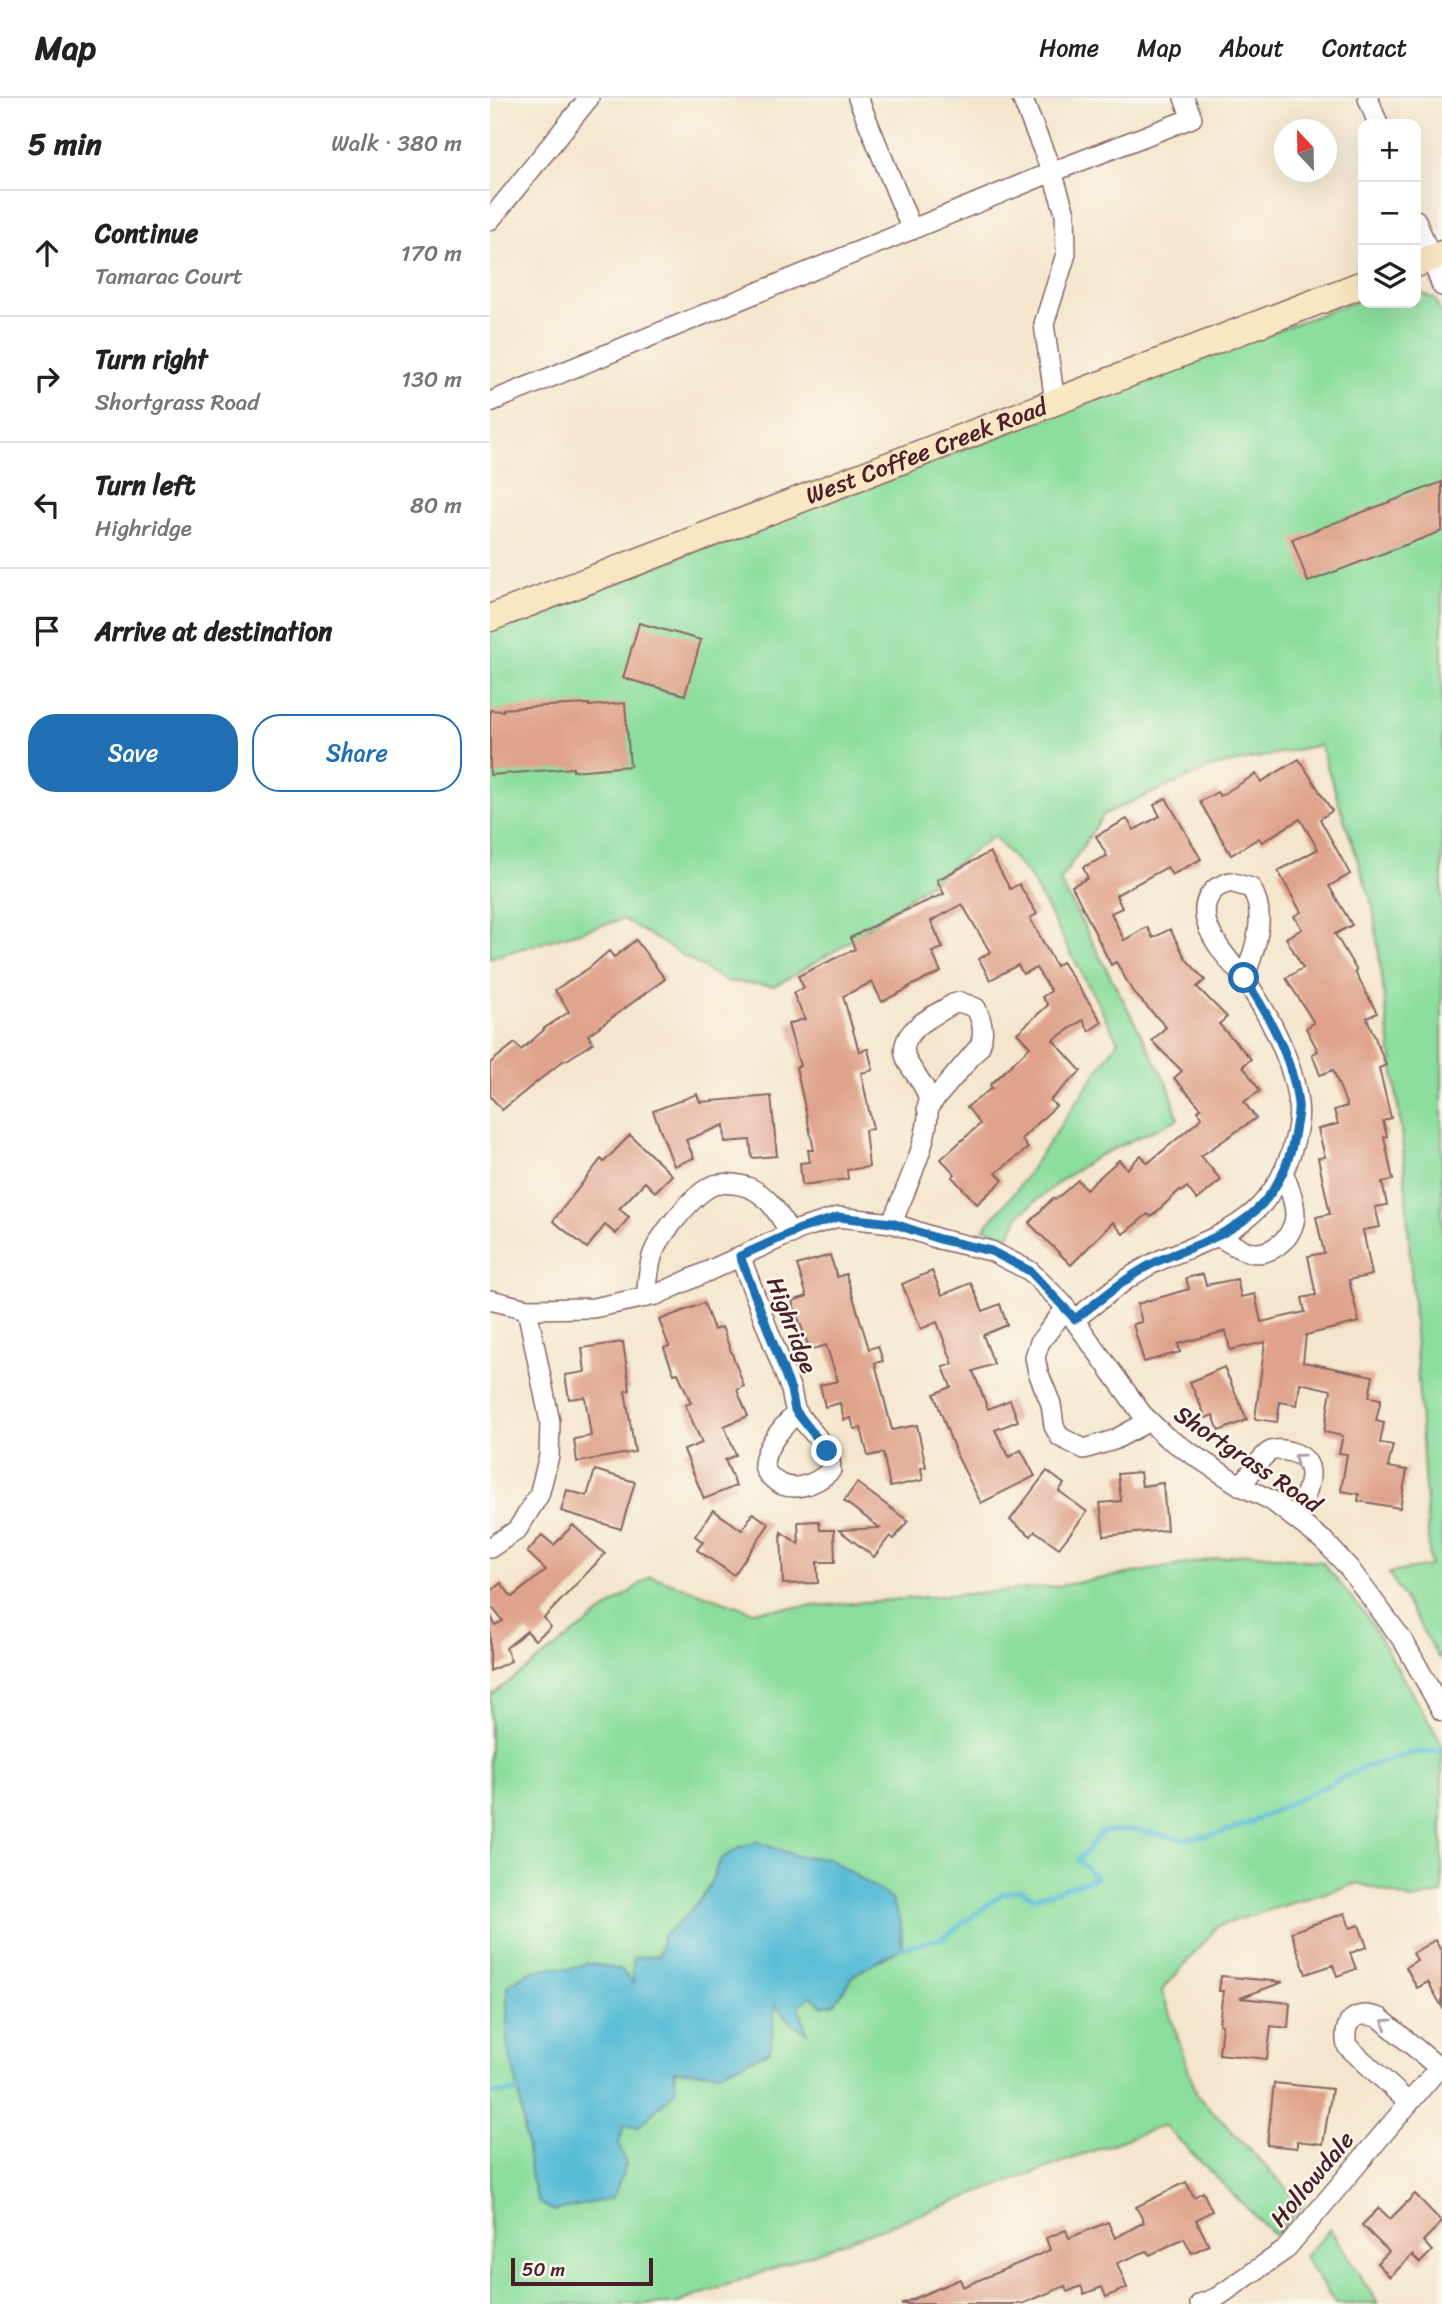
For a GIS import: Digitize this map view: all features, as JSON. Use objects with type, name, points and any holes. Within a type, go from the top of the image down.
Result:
[{"type":"street","points":[[490,220],[589,98]]},
{"type":"street","points":[[858,98],[912,230]]},
{"type":"street","points":[[1022,98],[1052,172],[1065,213],[1066,254],[1044,324],[1055,402]]},
{"type":"street","points":[[490,402],[1052,172],[1192,118],[1184,98]]},
{"type":"street","points":[[1368,98],[1376,119]]},
{"type":"street","points":[[1421,235],[1442,286]]},
{"type":"street","name":"West Coffee Creek Road","points":[[490,618],[1358,286]]},
{"type":"street","points":[[1149,1421],[1114,1440],[1084,1449],[1060,1437],[1035,1357],[1040,1342],[1071,1313],[1156,1262],[1219,1237],[1247,1218],[1275,1188],[1292,1153],[1299,1106],[1287,1059],[1264,1009],[1244,978]]},
{"type":"street","points":[[892,1223],[926,1132],[928,1096],[906,1058],[904,1048],[909,1034],[953,1004],[960,1002],[976,1008],[982,1022],[983,1037],[980,1046],[928,1108]]},
{"type":"street","points":[[1219,1237],[1244,1251],[1261,1253],[1272,1251],[1287,1238],[1296,1217],[1283,1172]]},
{"type":"street","points":[[646,1297],[652,1256],[659,1241],[702,1192],[715,1185],[733,1184],[752,1189],[770,1202],[791,1234]]},
{"type":"street","name":"Shortgrass Road","points":[[490,1300],[527,1309],[593,1308],[656,1295],[791,1234],[838,1217],[892,1223],[939,1239],[991,1251],[1030,1271],[1071,1313],[1149,1421],[1166,1437],[1241,1486],[1272,1500],[1324,1541],[1377,1604],[1404,1642],[1442,1711]]},
{"type":"street","name":"Highridge","points":[[740,1256],[797,1412]]},
{"type":"street","points":[[490,1548],[517,1530],[539,1495],[549,1456],[550,1422],[527,1309]]},
{"type":"street","points":[[1241,1486],[1269,1452],[1279,1450],[1296,1453],[1309,1466],[1311,1476],[1310,1485],[1296,1517]]},
{"type":"street","points":[[1409,2104],[1347,2046],[1345,2028],[1350,2020],[1370,2014],[1380,2018],[1440,2065]]},
{"type":"street","name":"Hollowdale","points":[[1200,2304],[1216,2298],[1285,2250],[1440,2065]]},
{"type":"green space","points":[[1421,293],[1435,299],[1442,316],[1442,1652],[1439,1658],[1389,1573],[1430,1566],[1403,1146],[1373,907],[1320,745],[1212,767],[1104,814],[1060,881],[1169,1087],[1178,1119],[1098,1156],[1060,1181],[1019,1215],[1009,1236],[984,1228],[1015,1192],[1118,1041],[1030,877],[994,836],[843,946],[775,986],[725,981],[623,919],[490,958],[490,629],[1358,300],[1358,308],[1421,308]]},
{"type":"green space","points":[[1249,1553],[1322,1562],[1366,1615],[1442,1744],[1442,1894],[1412,1900],[1358,1883],[1217,1926],[1162,1991],[1197,2095],[1303,2205],[1274,2235],[1164,2125],[675,2304],[490,2304],[490,1696],[651,1576],[752,1611],[1052,1587]]},
{"type":"green space","points":[[1330,2229],[1378,2304],[1335,2304],[1304,2257]]},
{"type":"water","points":[[757,1842],[797,1856],[828,1858],[891,1898],[901,1923],[902,1948],[855,1974],[835,2003],[822,2006],[811,1996],[799,2006],[807,2033],[792,2023],[775,2005],[770,2051],[721,2072],[674,2071],[676,2090],[637,2128],[624,2124],[619,2143],[626,2164],[613,2198],[554,2211],[539,2203],[531,2179],[519,2091],[507,2044],[507,1986],[529,1972],[553,1967],[571,1969],[587,1963],[622,1970],[633,1984],[633,1958],[659,1955],[663,1936],[684,1918],[706,1892],[721,1859],[740,1847]]},
{"type":"building","points":[[1442,482],[1442,531],[1308,582],[1292,539]]},
{"type":"building","points":[[639,623],[701,640],[685,695],[623,678]]},
{"type":"building","points":[[625,703],[630,766],[490,775],[490,710]]},
{"type":"building","points":[[1299,759],[1332,811],[1320,819],[1350,874],[1329,886],[1352,925],[1335,934],[1377,1013],[1367,1018],[1386,1065],[1379,1068],[1391,1118],[1383,1121],[1393,1180],[1382,1182],[1387,1205],[1375,1207],[1380,1227],[1363,1230],[1372,1275],[1349,1280],[1359,1322],[1306,1335],[1303,1362],[1373,1376],[1369,1397],[1381,1399],[1376,1421],[1384,1423],[1380,1443],[1393,1445],[1388,1467],[1407,1470],[1400,1508],[1358,1501],[1359,1494],[1341,1491],[1347,1454],[1339,1453],[1343,1436],[1324,1432],[1331,1390],[1300,1383],[1297,1405],[1280,1402],[1277,1422],[1255,1419],[1265,1342],[1230,1350],[1226,1331],[1178,1344],[1180,1352],[1144,1362],[1133,1324],[1142,1322],[1137,1304],[1189,1289],[1186,1278],[1203,1274],[1206,1285],[1237,1279],[1241,1297],[1255,1294],[1261,1322],[1305,1312],[1302,1298],[1316,1295],[1308,1256],[1324,1253],[1316,1217],[1330,1214],[1318,1158],[1325,1157],[1318,1129],[1338,1124],[1334,1110],[1347,1106],[1333,1070],[1320,1075],[1312,1054],[1318,1051],[1306,1028],[1314,1023],[1286,978],[1303,968],[1286,938],[1302,929],[1294,916],[1301,912],[1278,871],[1318,849],[1300,819],[1262,842],[1259,838],[1231,855],[1200,802],[1217,792],[1220,796],[1256,774],[1261,782]]},
{"type":"building","points":[[1166,798],[1201,859],[1172,875],[1167,867],[1116,895],[1122,908],[1111,913],[1124,940],[1147,927],[1153,938],[1170,929],[1186,959],[1205,980],[1197,987],[1227,1017],[1219,1024],[1251,1059],[1243,1066],[1260,1091],[1244,1102],[1256,1118],[1201,1156],[1221,1180],[1197,1200],[1187,1187],[1181,1192],[1180,1190],[1151,1217],[1148,1214],[1123,1234],[1113,1222],[1071,1265],[1029,1223],[1053,1198],[1055,1200],[1078,1180],[1086,1189],[1119,1160],[1127,1169],[1141,1155],[1148,1163],[1202,1118],[1198,1111],[1201,1108],[1174,1078],[1182,1071],[1152,1041],[1166,1027],[1133,992],[1116,962],[1111,965],[1072,886],[1088,878],[1083,867],[1107,856],[1096,836],[1127,819],[1134,830],[1160,816],[1154,805]]},
{"type":"building","points":[[990,852],[1010,889],[1019,884],[1037,914],[1030,918],[1056,966],[1062,962],[1102,1022],[1089,1031],[1083,1020],[1053,1040],[1081,1071],[1050,1100],[1056,1106],[1021,1139],[1028,1148],[996,1173],[1003,1180],[977,1204],[952,1177],[955,1174],[941,1159],[980,1124],[967,1107],[992,1088],[990,1085],[1030,1047],[1017,1033],[1048,1005],[1042,997],[1051,991],[1036,968],[1023,974],[1018,965],[990,980],[979,959],[990,952],[962,904],[931,921],[943,948],[932,952],[941,972],[882,1002],[872,982],[843,996],[859,1051],[868,1049],[873,1070],[861,1073],[873,1129],[865,1130],[869,1167],[847,1170],[848,1179],[802,1185],[800,1163],[810,1162],[808,1150],[814,1150],[796,1067],[800,1066],[788,1024],[805,1019],[793,993],[804,988],[798,976],[855,949],[850,938],[892,916],[944,894],[937,880]]},
{"type":"building","points":[[636,940],[665,979],[588,1035],[593,1043],[564,1060],[502,1110],[490,1096],[490,1063],[515,1043],[521,1050],[543,1029],[569,1012],[555,990],[609,951],[614,957]]},
{"type":"building","points":[[697,1094],[700,1102],[771,1096],[777,1156],[752,1158],[750,1140],[725,1142],[724,1125],[686,1140],[694,1158],[674,1166],[653,1111]]},
{"type":"building","points":[[630,1135],[672,1175],[655,1192],[645,1182],[619,1209],[629,1217],[616,1234],[605,1225],[587,1248],[553,1221],[601,1159],[604,1162]]},
{"type":"building","points":[[830,1255],[837,1277],[846,1274],[869,1349],[878,1346],[883,1361],[875,1363],[892,1430],[917,1425],[926,1467],[921,1468],[923,1480],[890,1487],[883,1453],[868,1456],[861,1428],[854,1429],[851,1418],[844,1420],[840,1403],[825,1407],[820,1385],[838,1381],[826,1345],[810,1350],[792,1301],[807,1296],[797,1265]]},
{"type":"building","points":[[932,1271],[942,1295],[971,1283],[983,1311],[1000,1304],[1007,1325],[983,1335],[994,1364],[973,1371],[988,1409],[1010,1400],[1018,1421],[995,1430],[1009,1457],[1021,1450],[1035,1476],[981,1503],[957,1456],[934,1394],[951,1387],[943,1367],[953,1364],[937,1322],[921,1329],[902,1284]]},
{"type":"building","points":[[704,1303],[714,1330],[722,1327],[744,1386],[737,1390],[748,1416],[724,1426],[736,1455],[725,1460],[736,1486],[704,1499],[684,1450],[702,1443],[685,1405],[691,1403],[678,1373],[674,1374],[664,1348],[669,1346],[659,1320]]},
{"type":"building","points":[[623,1342],[630,1390],[625,1391],[635,1452],[577,1462],[574,1439],[591,1436],[585,1397],[569,1399],[565,1375],[585,1372],[582,1348]]},
{"type":"building","points":[[1224,1367],[1247,1420],[1219,1431],[1213,1415],[1206,1418],[1190,1382]]},
{"type":"building","points":[[595,1470],[635,1482],[621,1529],[561,1511],[567,1490],[587,1496]]},
{"type":"building","points":[[1047,1471],[1064,1484],[1059,1491],[1087,1512],[1059,1548],[1035,1531],[1031,1536],[1010,1520]]},
{"type":"building","points":[[1140,1472],[1142,1486],[1163,1483],[1167,1530],[1104,1536],[1100,1503],[1121,1501],[1118,1474]]},
{"type":"building","points":[[857,1483],[908,1521],[894,1539],[890,1536],[874,1557],[839,1530],[880,1528],[844,1501]]},
{"type":"building","points":[[713,1510],[742,1530],[753,1513],[769,1524],[734,1575],[697,1550],[703,1542],[695,1536]]},
{"type":"building","points":[[819,1521],[820,1530],[834,1530],[835,1562],[817,1562],[818,1583],[783,1584],[781,1532],[799,1544],[798,1522]]},
{"type":"building","points":[[573,1525],[605,1554],[544,1618],[551,1627],[535,1640],[527,1631],[506,1648],[511,1661],[490,1671],[490,1614],[495,1625],[503,1621],[490,1605],[490,1592],[501,1583],[512,1597],[546,1570],[527,1552],[542,1535],[554,1545]]},
{"type":"building","points":[[1345,1913],[1350,1928],[1359,1925],[1367,1947],[1350,1953],[1356,1969],[1337,1976],[1333,1965],[1306,1974],[1291,1932]]},
{"type":"building","points":[[1435,1940],[1442,1952],[1442,2007],[1428,1982],[1417,1988],[1406,1967],[1417,1960],[1413,1953]]},
{"type":"building","points":[[1221,1976],[1283,1982],[1240,1998],[1290,2003],[1288,2028],[1271,2026],[1267,2059],[1219,2054],[1223,1991],[1219,1991]]},
{"type":"building","points":[[1274,2083],[1332,2089],[1323,2144],[1297,2141],[1297,2148],[1267,2145]]},
{"type":"building","points":[[1186,2182],[1194,2197],[1203,2192],[1212,2211],[1196,2220],[1209,2245],[1192,2253],[1184,2238],[1150,2255],[1147,2251],[1117,2263],[1127,2288],[1106,2297],[1102,2287],[1084,2294],[1081,2286],[1067,2292],[1065,2286],[1022,2304],[901,2304],[960,2279],[963,2287],[1050,2250],[1046,2238],[1066,2230],[1069,2238],[1108,2222],[1115,2238],[1144,2222],[1136,2207]]},
{"type":"building","points":[[1415,2194],[1442,2222],[1423,2241],[1432,2251],[1420,2263],[1412,2255],[1390,2277],[1377,2263],[1389,2252],[1362,2225],[1379,2208],[1390,2219]]},
{"type":"waterway","points":[[902,1948],[943,1938],[1002,1894],[1021,1890],[1034,1898],[1096,1878],[1078,1860],[1102,1832],[1130,1829],[1182,1839],[1214,1835],[1247,1824],[1363,1768],[1413,1753],[1442,1750]]},
{"type":"waterway","points":[[490,2094],[519,2091]]},
{"type":"route","points":[[827,1451],[795,1410],[791,1390],[740,1256],[800,1229],[838,1217],[892,1223],[939,1239],[991,1251],[1030,1271],[1075,1319],[1122,1283],[1156,1262],[1219,1237],[1247,1218],[1275,1188],[1292,1153],[1299,1106],[1287,1059],[1264,1009],[1244,978]]}]
